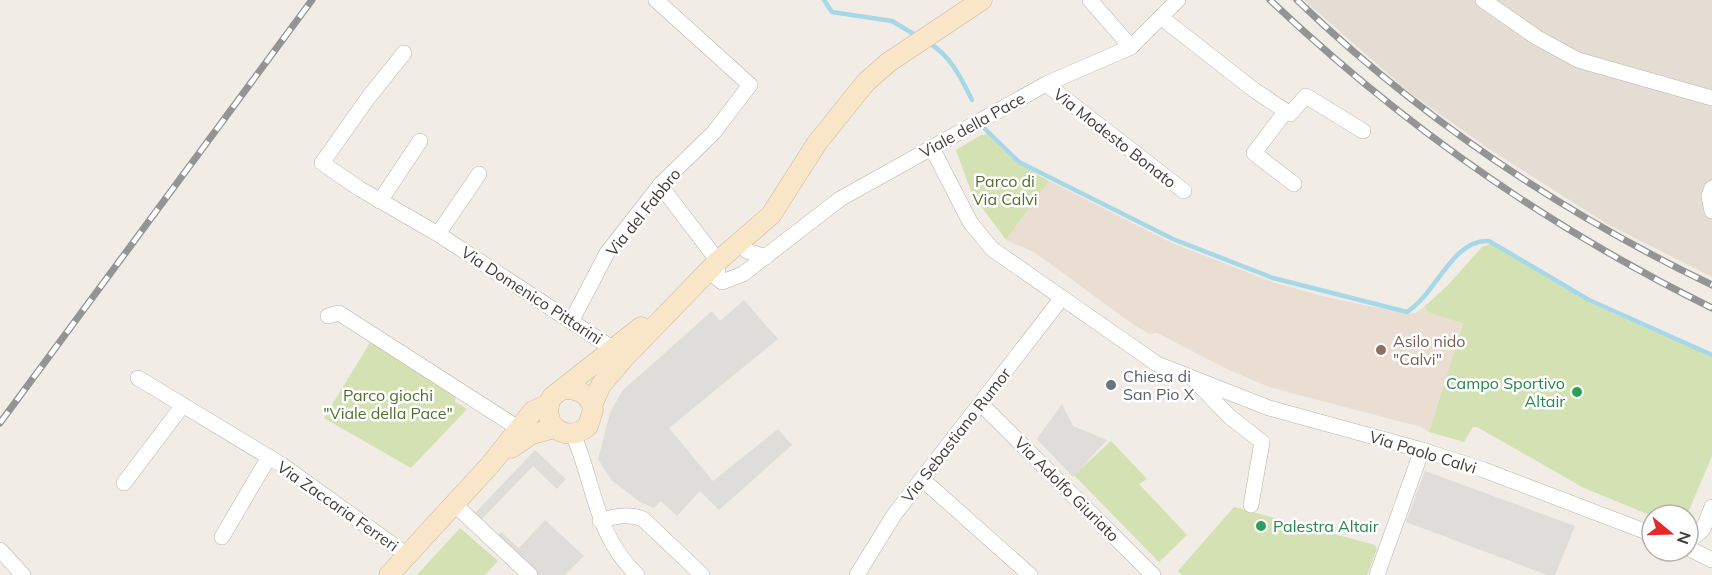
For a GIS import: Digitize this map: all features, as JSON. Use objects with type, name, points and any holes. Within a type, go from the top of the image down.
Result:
[{"type":"main road","points":[[565,389],[576,389],[586,395],[592,405],[593,416],[588,426],[573,434],[566,434],[554,428],[547,412],[549,404],[558,392],[619,352],[771,215],[817,143],[871,77],[889,62],[982,0]]},
{"type":"main road","points":[[592,405],[619,352]]},
{"type":"main road","points":[[389,575],[494,461],[533,411],[549,404]]},
{"type":"main road","points":[[494,461],[530,435],[554,428]]},
{"type":"street","name":"Via del Fabbro","points":[[572,320],[607,253],[660,185],[714,132],[750,85],[656,0]]},
{"type":"street","points":[[1090,0],[1131,47]]},
{"type":"street","points":[[1483,0],[1536,37],[1578,60],[1712,98]]},
{"type":"street","name":"Viale della Pace","points":[[718,261],[717,278],[722,282],[743,274],[840,199],[1046,84],[1131,47],[1176,2]]},
{"type":"street","points":[[1162,18],[1254,90],[1290,114],[1306,96],[1363,131]]},
{"type":"street","name":"Via Domenico Pittarini","points":[[404,53],[368,98],[322,163],[380,201],[438,234],[619,352]]},
{"type":"street","name":"Via Modesto Bonato","points":[[1046,84],[1184,191]]},
{"type":"street","points":[[1286,111],[1254,153],[1294,184]]},
{"type":"street","points":[[380,201],[420,141]]},
{"type":"street","name":"Via Paolo Calvi","points":[[932,148],[970,222],[992,249],[1157,364],[1269,408],[1422,450],[1640,530]]},
{"type":"street","points":[[438,234],[479,174]]},
{"type":"street","points":[[660,185],[718,261]]},
{"type":"street","points":[[1712,188],[1709,196],[1712,211]]},
{"type":"street","points":[[741,241],[747,251],[766,256]]},
{"type":"street","name":"Via Sebastiano Rumor","points":[[865,572],[894,515],[1061,299]]},
{"type":"street","points":[[328,316],[339,313],[519,428]]},
{"type":"street","name":"Via Zaccaria Ferreri","points":[[138,378],[269,457],[407,555]]},
{"type":"street","name":"Via Paolo Calvi","points":[[1192,378],[1230,417],[1262,442],[1251,505]]},
{"type":"street","name":"Via Adolfo Giuriato","points":[[981,404],[1153,575]]},
{"type":"street","points":[[124,483],[183,405]]},
{"type":"street","points":[[573,434],[585,462],[600,521],[620,559],[637,575]]},
{"type":"street","points":[[1377,575],[1422,450]]},
{"type":"street","name":"Via Zaccaria Ferreri","points":[[222,537],[269,457]]},
{"type":"street","points":[[922,479],[1029,575]]},
{"type":"street","points":[[454,504],[530,575]]},
{"type":"street","points":[[1700,531],[1712,507]]},
{"type":"street","points":[[600,521],[623,516],[643,519],[702,575]]},
{"type":"street","points":[[0,550],[23,575]]},
{"type":"shaded area","points":[[1304,0],[1712,0],[1712,277],[1607,224],[1492,151],[1410,93]]},
{"type":"shaded area","points":[[1049,181],[1172,243],[1272,282],[1326,297],[1407,314],[1416,313],[1424,307],[1432,314],[1463,322],[1429,432],[1421,427],[1269,387],[1229,370],[1157,333],[1149,334],[1034,252],[1006,240]]},
{"type":"shaded area","points":[[744,300],[778,339],[669,428],[713,481],[778,429],[792,445],[719,510],[700,491],[677,516],[661,501],[654,508],[640,502],[611,480],[598,459],[610,413],[622,391],[712,311],[720,321]]},
{"type":"shaded area","points":[[1062,404],[1073,426],[1107,440],[1073,477],[1037,439]]},
{"type":"shaded area","points":[[535,450],[566,479],[557,489],[533,466],[480,521],[473,515]]},
{"type":"shaded area","points":[[1425,471],[1575,526],[1555,575],[1547,575],[1406,522]]},
{"type":"shaded area","points":[[545,520],[584,556],[565,575],[533,575],[494,540],[501,532],[519,548]]},
{"type":"green space","name":"Parco di Via Calvi","points":[[989,134],[1016,162],[1049,181],[1006,240],[972,194],[956,150],[981,135]]},
{"type":"green space","name":"Campo Sportivo Altair","points":[[1490,244],[1588,302],[1712,357],[1712,456],[1692,503],[1640,503],[1640,511],[1582,487],[1477,427],[1473,427],[1464,442],[1429,432],[1463,323],[1432,314],[1424,307],[1449,284],[1482,247]]},
{"type":"green space","name":"Parco giochi \"Viale della Pace\"","points":[[371,341],[456,393],[455,402],[467,409],[411,468],[324,418]]},
{"type":"green space","points":[[1111,441],[1147,479],[1139,484],[1187,535],[1159,562],[1074,475]]},
{"type":"green space","name":"Palestra Altair","points":[[1234,507],[1375,545],[1377,549],[1367,575],[1182,575],[1178,571]]},
{"type":"green space","points":[[460,528],[498,561],[485,575],[417,575]]},
{"type":"waterway","points":[[824,0],[832,12],[892,21],[917,36]]},
{"type":"waterway","points":[[929,43],[949,61],[972,100]]},
{"type":"waterway","points":[[981,125],[1019,162],[1173,239],[1273,278],[1407,312],[1427,293],[1455,257],[1465,248],[1476,242],[1489,241],[1589,300],[1712,355]]},
{"type":"railway","points":[[0,423],[312,0]]},
{"type":"railway","points":[[1270,0],[1372,90],[1479,171],[1593,244],[1712,308]]},
{"type":"railway","points":[[1297,0],[1392,84],[1493,159],[1600,226],[1712,285]]},
{"type":"place","name":"Asilo nido \"Calvi\"","points":[[1381,350]]},
{"type":"place","name":"Chiesa di San Pio X","points":[[1111,385]]},
{"type":"place","name":"Campo Sportivo Altair","points":[[1577,392]]},
{"type":"place","name":"Palestra Altair","points":[[1261,526]]}]
